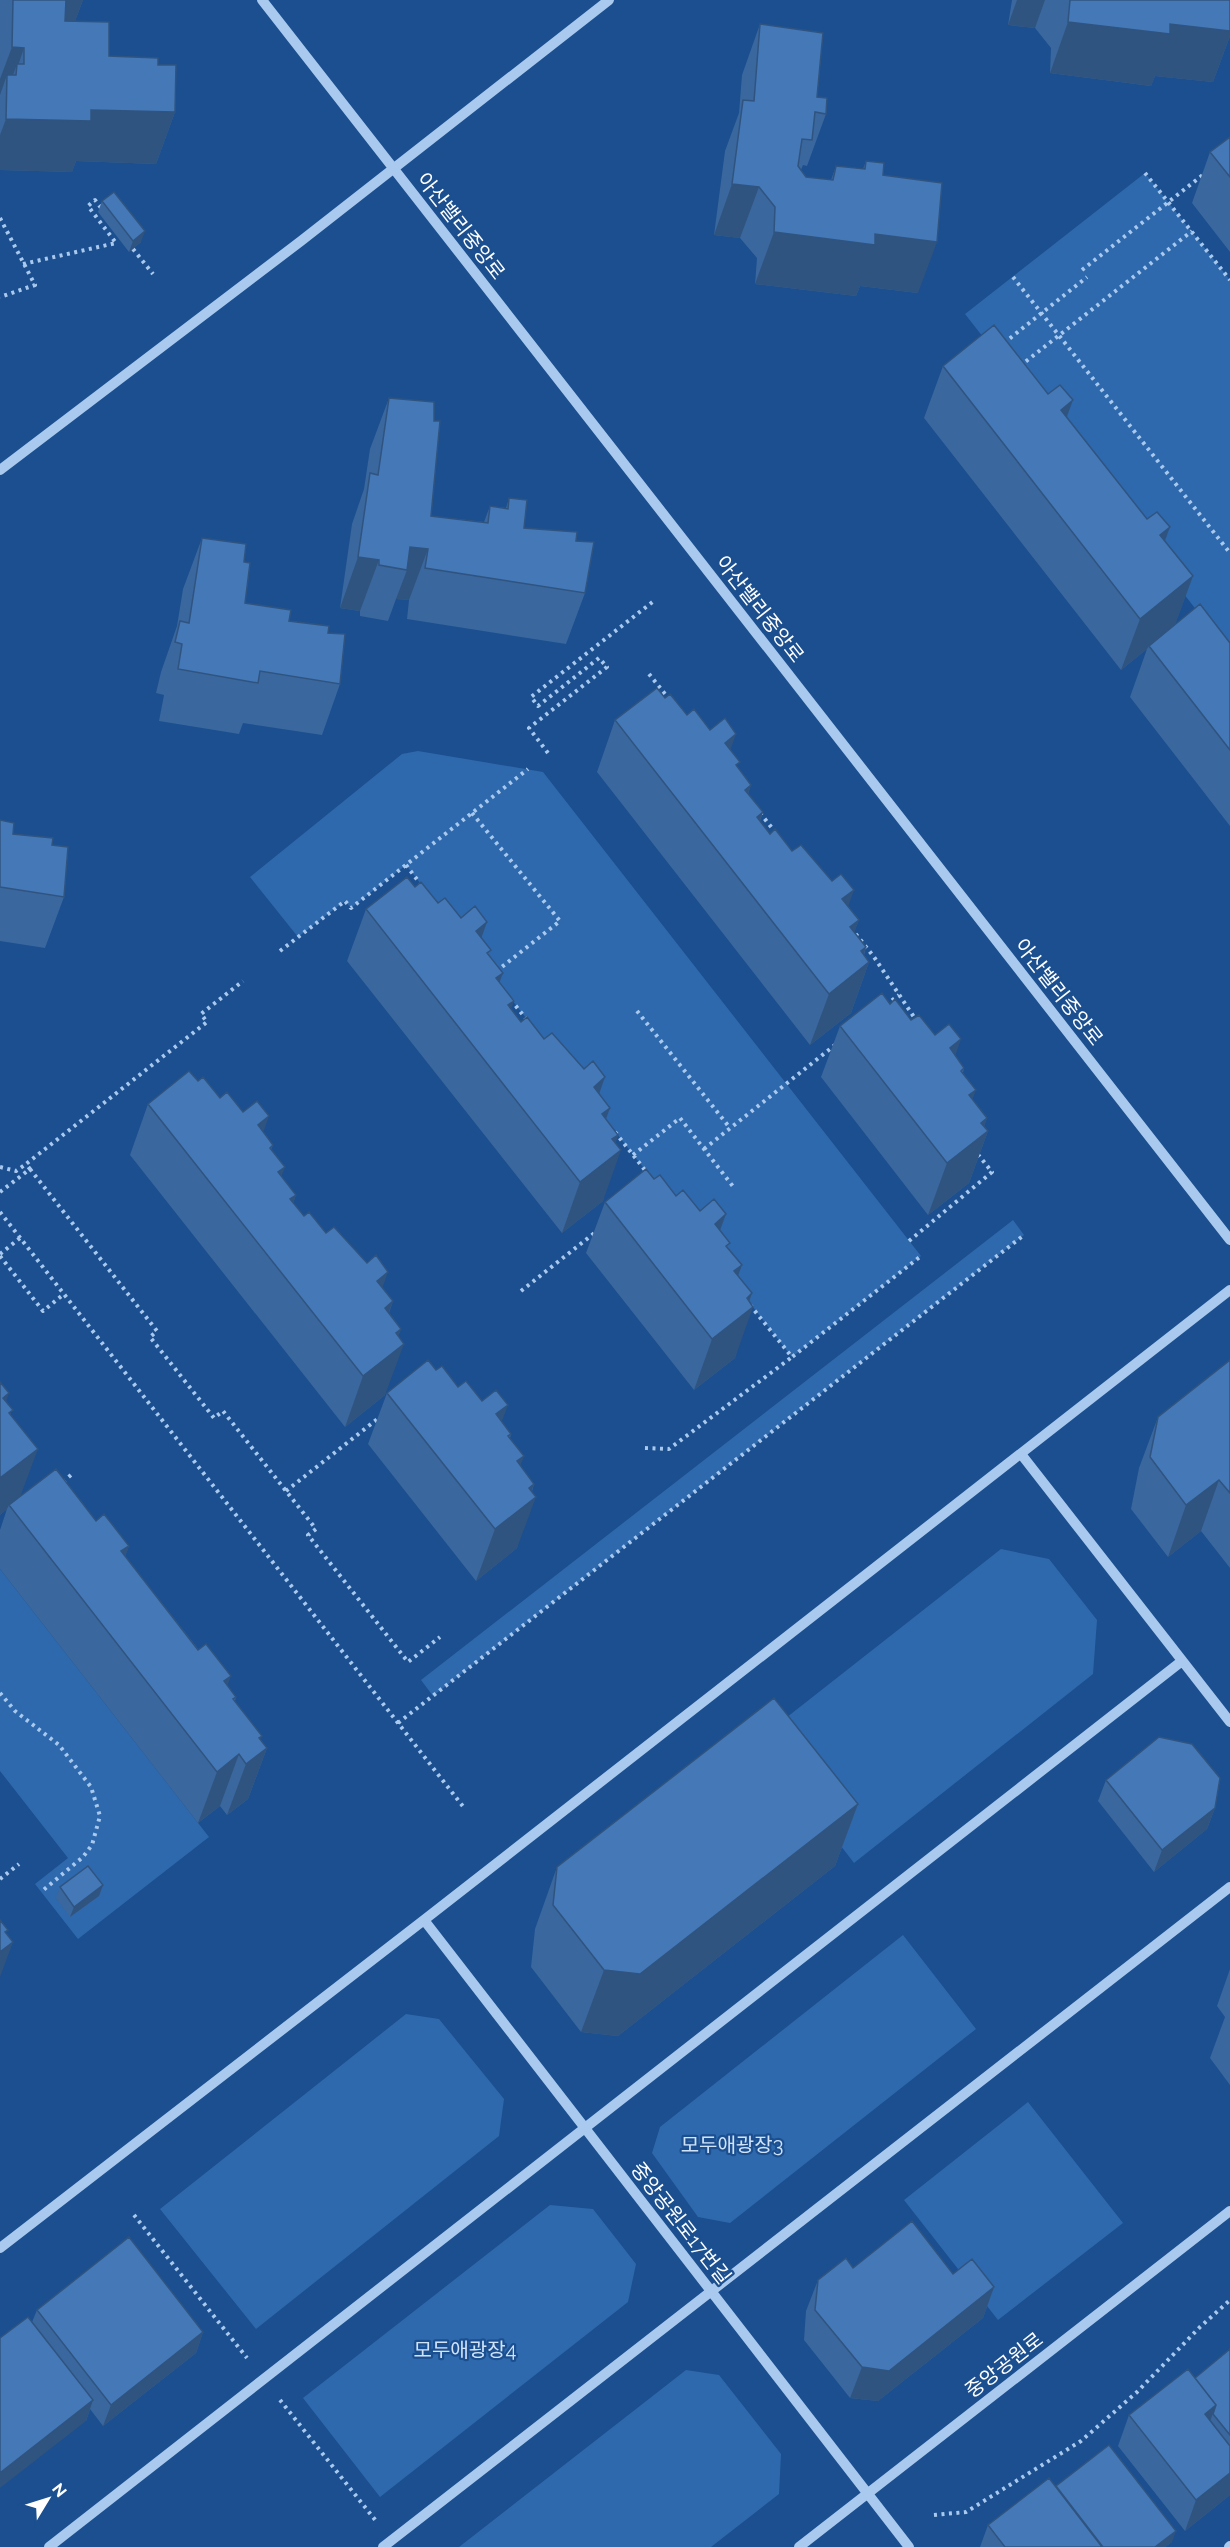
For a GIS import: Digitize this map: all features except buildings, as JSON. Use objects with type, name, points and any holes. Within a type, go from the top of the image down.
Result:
[{"type":"street","name":"아산밸리중앙로","points":[[262,0],[1230,1240]]},
{"type":"street","points":[[0,470],[609,0]]},
{"type":"street","points":[[0,2247],[424,1920],[1230,1290]]},
{"type":"street","points":[[1022,1454],[1230,1722]]},
{"type":"street","points":[[48,2547],[1182,1661]]},
{"type":"street","points":[[383,2547],[1230,1887]]},
{"type":"street","name":"중앙공원로17번길","points":[[424,1920],[909,2547]]},
{"type":"street","name":"중앙공원로","points":[[799,2547],[1230,2211]]},
{"type":"path","points":[[1082,270],[1212,167]]},
{"type":"path","points":[[1145,173],[1230,280]]},
{"type":"path","points":[[23,264],[116,243],[88,206],[95,200],[102,209]]},
{"type":"path","points":[[0,218],[35,285],[0,297]]},
{"type":"path","points":[[1011,373],[1192,231]]},
{"type":"path","points":[[133,249],[153,274]]},
{"type":"path","points":[[1013,277],[1230,553]]},
{"type":"path","points":[[1002,344],[1087,277]]},
{"type":"path","points":[[548,753],[529,728],[607,667],[599,658],[538,706],[531,697],[655,600]]},
{"type":"path","points":[[649,674],[671,701]]},
{"type":"path","points":[[280,951],[345,901],[351,908],[528,769]]},
{"type":"path","points":[[758,811],[780,838]]},
{"type":"path","points":[[472,813],[560,921],[492,975]]},
{"type":"path","points":[[406,865],[427,893]]},
{"type":"path","points":[[845,920],[874,957],[917,1023]]},
{"type":"path","points":[[0,1167],[16,1171],[26,1164],[207,1022],[201,1014],[243,981]]},
{"type":"path","points":[[506,993],[534,1029]]},
{"type":"path","points":[[880,1010],[898,995]]},
{"type":"path","points":[[637,1011],[730,1128]]},
{"type":"path","points":[[704,1149],[842,1040]]},
{"type":"path","points":[[633,1155],[680,1118],[735,1189]]},
{"type":"path","points":[[612,1128],[650,1177]]},
{"type":"path","points":[[909,1241],[992,1172],[973,1149]]},
{"type":"path","points":[[26,1164],[157,1331],[150,1337],[214,1419],[223,1411],[316,1529],[309,1535],[408,1662],[440,1637]]},
{"type":"path","points":[[0,1192],[30,1169]]},
{"type":"path","points":[[0,1212],[465,1809]]},
{"type":"path","points":[[521,1291],[602,1227]]},
{"type":"path","points":[[399,1723],[1024,1235]]},
{"type":"path","points":[[20,1238],[0,1255],[43,1311],[64,1294]]},
{"type":"path","points":[[645,1448],[669,1449],[792,1358],[921,1256]]},
{"type":"path","points":[[749,1303],[792,1358]]},
{"type":"path","points":[[286,1491],[382,1415]]},
{"type":"path","points":[[54,1489],[71,1475]]},
{"type":"path","points":[[0,1694],[15,1711],[59,1745],[91,1787],[100,1816],[92,1845],[83,1857],[41,1892]]},
{"type":"path","points":[[0,1879],[20,1864]]},
{"type":"path","points":[[134,2215],[251,2363]]},
{"type":"path","points":[[934,2515],[966,2512],[1081,2441],[1130,2398],[1230,2300]]},
{"type":"path","points":[[278,2397],[378,2524]]},
{"type":"green space","points":[[1145,173],[1230,280],[1230,653],[965,314]]},
{"type":"green space","points":[[418,751],[543,772],[921,1256],[792,1357],[406,865],[351,908],[345,901],[298,937],[250,877],[402,754]]},
{"type":"green space","points":[[1013,1220],[1024,1235],[433,1696],[421,1680]]},
{"type":"green space","points":[[1001,1549],[1049,1559],[1097,1620],[1093,1674],[854,1863],[759,1739]]},
{"type":"green space","points":[[0,1569],[209,1837],[78,1939],[35,1884],[68,1858],[0,1771]]},
{"type":"green space","name":"모두애광장3","points":[[903,1935],[976,2029],[730,2223],[698,2217],[652,2153],[660,2127]]},
{"type":"green space","points":[[406,2014],[439,2019],[504,2099],[499,2136],[256,2329],[160,2209]]},
{"type":"green space","points":[[1028,2102],[1123,2223],[998,2320],[904,2200]]},
{"type":"green space","name":"모두애광장4","points":[[550,2205],[593,2209],[636,2264],[628,2302],[380,2497],[303,2398]]},
{"type":"green space","points":[[686,2370],[719,2375],[781,2454],[779,2494],[711,2547],[459,2547]]}]
